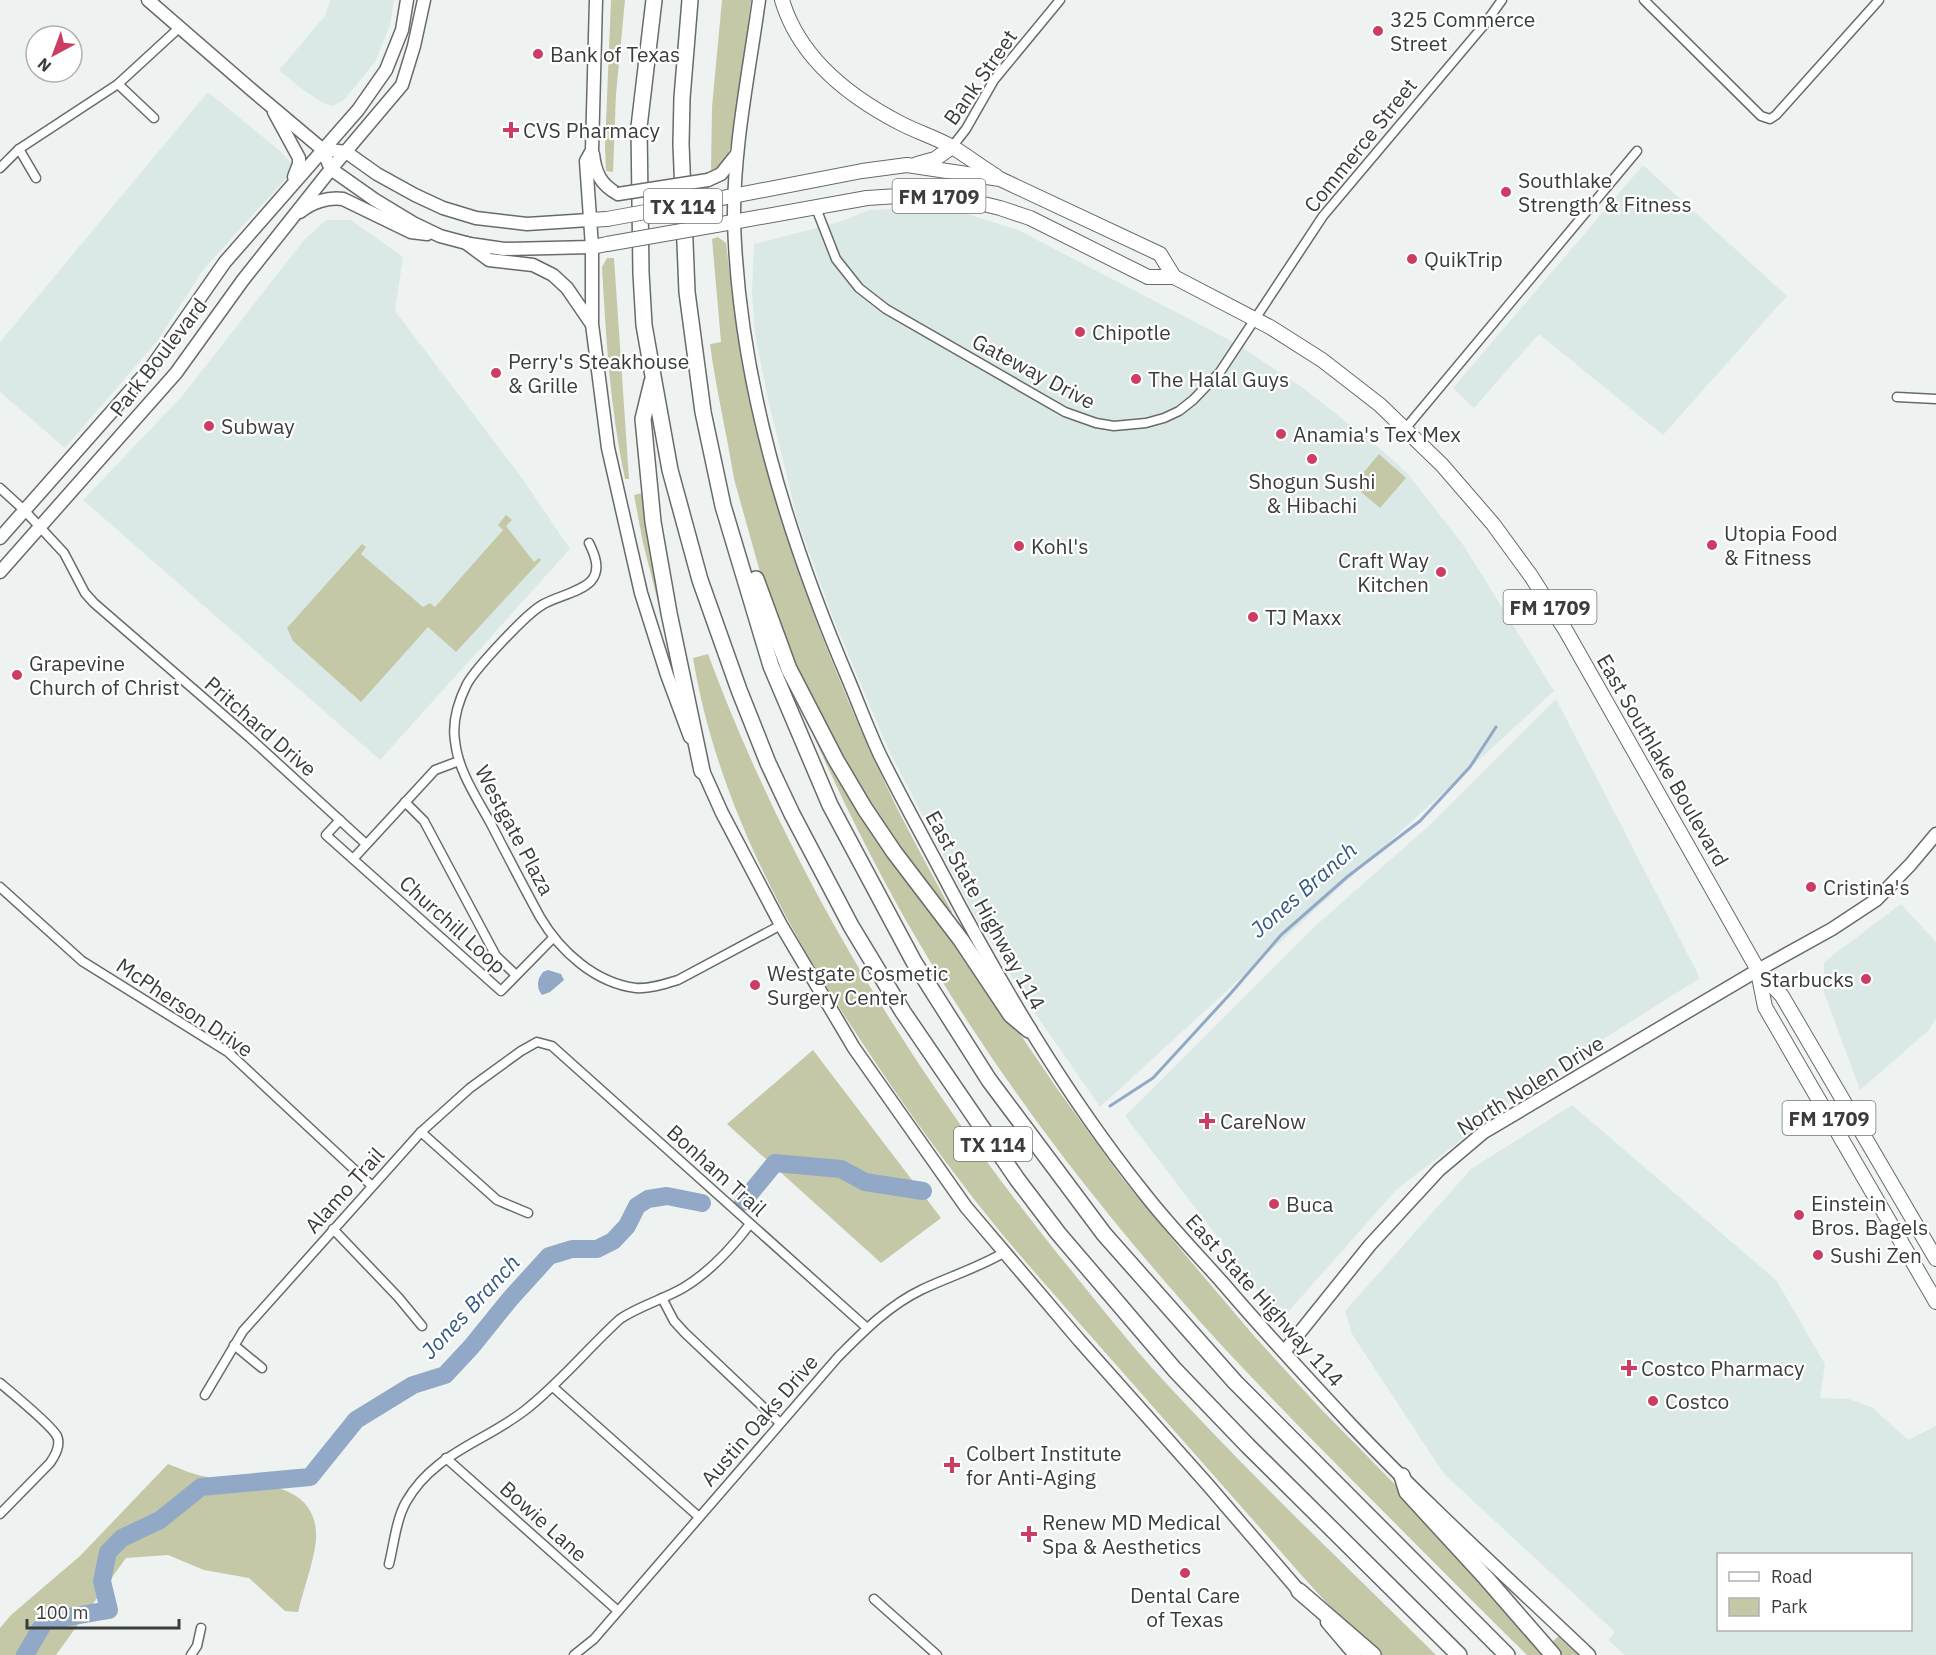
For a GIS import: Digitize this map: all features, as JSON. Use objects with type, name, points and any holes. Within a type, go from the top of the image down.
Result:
[{"type":"highway","name":"TX 114","points":[[654,0],[639,127],[644,325],[670,470],[685,528],[735,680],[768,763],[792,814],[870,959],[950,1082],[1017,1179],[1058,1233],[1175,1370],[1248,1446],[1459,1655]]},
{"type":"highway","name":"TX 114","points":[[690,0],[682,98],[681,144],[685,263],[691,323],[708,437],[723,506],[771,666],[830,805],[914,962],[989,1080],[1104,1234],[1235,1382],[1507,1655]]},
{"type":"highway","points":[[653,376],[643,419],[653,522],[669,613],[702,771]]},
{"type":"highway","points":[[708,437],[721,456],[737,521],[789,669],[831,751],[865,809],[894,852],[961,940],[1011,1015],[1029,1030]]},
{"type":"highway","points":[[1402,1476],[1407,1492],[1553,1655]]},
{"type":"highway","points":[[1299,1591],[1373,1655]]},
{"type":"main road","points":[[148,0],[272,108],[325,146],[375,200],[440,236]]},
{"type":"main road","name":"Park Boulevard","points":[[0,538],[156,360],[225,262],[358,110],[386,70],[403,27],[407,0]]},
{"type":"main road","name":"Park Boulevard","points":[[0,572],[176,374],[243,280],[402,85],[424,0]]},
{"type":"main road","points":[[596,0],[592,150],[595,172],[610,190],[618,194],[708,180],[721,174],[737,154]]},
{"type":"main road","name":"East State Highway 114","points":[[759,0],[737,154],[734,223],[742,330],[754,391],[788,523],[878,750],[971,929],[1029,1030],[1089,1119],[1145,1194],[1284,1352],[1402,1476],[1589,1655]]},
{"type":"main road","points":[[782,0],[790,24],[818,63],[849,93],[898,122],[952,147],[1000,179]]},
{"type":"main road","points":[[403,27],[417,31]]},
{"type":"main road","points":[[272,108],[299,158],[296,174],[277,202]]},
{"type":"main road","points":[[325,146],[339,160],[376,174],[442,208],[477,218],[527,224],[589,220]]},
{"type":"main road","points":[[907,165],[935,159],[952,147]]},
{"type":"main road","points":[[592,150],[586,161],[592,247],[592,324],[613,475],[641,593],[667,675],[702,771],[722,813],[781,925],[854,1048],[966,1207],[1079,1340],[1355,1655]]},
{"type":"main road","name":"East Southlake Boulevard","points":[[735,197],[862,171],[907,165],[1000,179],[1160,254],[1174,277]]},
{"type":"main road","name":"East Southlake Boulevard","points":[[592,247],[867,198],[941,196],[967,200],[1030,218],[1148,277],[1174,277],[1254,318],[1322,360],[1380,405],[1442,465],[1493,524],[1531,576],[1566,631],[1758,969],[1782,996],[1936,1259]]},
{"type":"main road","name":"FM 1709","points":[[589,220],[607,219],[735,197]]},
{"type":"main road","points":[[294,216],[318,202],[343,198],[411,232],[440,236],[465,243],[514,251],[592,247]]},
{"type":"main road","points":[[465,243],[489,260],[532,265],[553,275],[567,288],[592,324]]},
{"type":"main road","points":[[156,360],[176,374]]},
{"type":"main road","name":"North Nolen Drive","points":[[1284,1352],[1370,1245],[1439,1170],[1484,1132],[1758,969],[1832,929],[1876,900],[1936,834]]},
{"type":"main road","name":"East Southlake Boulevard","points":[[1758,969],[1765,1007],[1936,1302]]},
{"type":"street","name":"Bank Street","points":[[952,147],[966,129],[994,80],[1060,0]]},
{"type":"street","name":"Commerce Street","points":[[1254,318],[1323,216],[1484,25],[1502,0]]},
{"type":"street","points":[[1644,0],[1761,116],[1770,119],[1880,0]]},
{"type":"street","points":[[0,168],[19,149],[118,84],[179,28]]},
{"type":"street","points":[[118,84],[154,118]]},
{"type":"street","points":[[19,149],[36,178]]},
{"type":"street","points":[[1405,429],[1637,151]]},
{"type":"street","name":"Gateway Drive","points":[[816,208],[836,259],[847,274],[872,299],[1044,402],[1078,418],[1095,423],[1114,426],[1146,423],[1179,411],[1220,372],[1254,318]]},
{"type":"street","points":[[1897,397],[1936,399]]},
{"type":"street","name":"Pritchard Drive","points":[[0,488],[64,553],[85,593],[94,603],[250,738],[366,844]]},
{"type":"street","name":"Westgate Plaza","points":[[589,543],[596,557],[597,566],[591,581],[584,587],[547,602],[532,612],[468,684],[460,699],[454,725],[454,740],[459,761],[553,938],[599,976],[614,983],[638,988],[664,985],[678,980],[781,925]]},
{"type":"street","points":[[353,859],[435,770],[459,761]]},
{"type":"street","points":[[405,802],[424,821],[496,956],[516,975]]},
{"type":"street","name":"Churchill Loop","points":[[340,820],[326,835],[501,991],[553,938]]},
{"type":"street","name":"McPherson Drive","points":[[0,888],[82,961],[228,1052],[372,1186]]},
{"type":"street","name":"Alamo Trail","points":[[205,1395],[243,1331],[420,1132],[470,1088],[521,1051],[537,1042],[542,1043]]},
{"type":"street","name":"Bonham Trail","points":[[542,1043],[552,1046],[867,1328]]},
{"type":"street","points":[[420,1132],[496,1200],[528,1213]]},
{"type":"street","points":[[389,1564],[399,1519],[406,1502],[429,1470],[523,1412],[553,1387],[620,1319],[701,1276],[722,1257],[750,1224]]},
{"type":"street","points":[[333,1229],[398,1297],[422,1326]]},
{"type":"street","name":"Austin Oaks Drive","points":[[574,1655],[594,1639],[780,1423],[838,1357],[867,1328],[894,1306],[919,1291],[991,1261],[1005,1252]]},
{"type":"street","points":[[662,1298],[674,1321],[685,1333],[780,1423]]},
{"type":"street","points":[[234,1345],[262,1368]]},
{"type":"street","points":[[0,1383],[49,1427],[58,1441],[56,1455],[50,1463],[0,1514]]},
{"type":"street","points":[[553,1387],[699,1517]]},
{"type":"street","name":"Bowie Lane","points":[[446,1458],[618,1611]]},
{"type":"street","points":[[874,1599],[937,1655]]},
{"type":"street","points":[[191,1655],[201,1628]]},
{"type":"shaded area","points":[[330,0],[394,0],[390,25],[375,62],[344,100],[333,106],[323,103],[279,70],[325,16]]},
{"type":"shaded area","points":[[208,92],[279,150],[292,164],[290,174],[203,270],[158,340],[65,448],[0,392],[0,342]]},
{"type":"shaded area","points":[[1643,165],[1787,296],[1663,435],[1539,334],[1474,408],[1453,388]]},
{"type":"shaded area","points":[[926,208],[955,210],[1018,230],[1235,343],[1302,387],[1407,473],[1464,546],[1554,691],[1100,1107],[1028,1003],[971,909],[888,749],[833,618],[798,522],[767,395],[755,334],[752,292],[754,244],[839,222],[870,210]]},
{"type":"shaded area","points":[[326,220],[351,220],[403,257],[395,311],[522,478],[570,549],[380,760],[83,500],[183,395],[304,240]]},
{"type":"shaded area","points":[[1556,699],[1700,978],[1548,1074],[1397,1189],[1281,1320],[1125,1116],[1314,927],[1432,823]]},
{"type":"shaded area","points":[[1901,904],[1936,942],[1936,1018],[1929,1030],[1860,1090],[1824,992],[1824,962]]},
{"type":"shaded area","points":[[1572,1105],[1776,1280],[1825,1364],[1820,1398],[1849,1399],[1873,1408],[1908,1440],[1936,1426],[1936,1655],[1625,1655],[1608,1640],[1615,1632],[1444,1474],[1352,1334],[1345,1311],[1471,1169]]},
{"type":"green space","points":[[611,0],[625,0],[616,94],[613,172],[606,171],[605,147]]},
{"type":"green space","points":[[722,0],[751,0],[735,133],[726,160],[719,168],[711,170],[712,107]]},
{"type":"green space","points":[[718,237],[726,243],[734,307],[753,413],[796,563],[852,709],[895,804],[952,912],[948,914],[896,844],[859,788],[793,661],[767,597],[734,479],[710,344],[721,342],[712,239]]},
{"type":"green space","points":[[607,258],[614,258],[629,479],[625,479],[620,453],[609,373],[602,267]]},
{"type":"green space","points":[[1379,454],[1406,478],[1380,508],[1353,485]]},
{"type":"green space","points":[[642,493],[669,621],[663,622],[643,543],[634,495]]},
{"type":"green space","points":[[506,515],[512,520],[506,526],[534,562],[539,558],[541,560],[456,652],[428,627],[361,702],[293,641],[287,628],[362,544],[366,547],[361,554],[423,607],[430,603],[435,607],[503,530],[498,525]]},
{"type":"green space","points":[[708,654],[740,735],[776,814],[816,892],[858,967],[953,1114],[1057,1253],[1153,1369],[1257,1478],[1436,1655],[1378,1655],[1349,1627],[1033,1270],[935,1148],[881,1071],[820,976],[772,890],[751,846],[716,754],[703,707],[693,658]]},
{"type":"green space","points":[[818,735],[1058,1090],[1122,1178],[1255,1337],[1320,1408],[1420,1510],[1549,1655],[1527,1655],[1438,1566],[1238,1363],[1104,1209],[1006,1078],[946,988],[863,840],[814,737]]},
{"type":"green space","points":[[813,1050],[941,1218],[881,1263],[727,1124]]},
{"type":"green space","points":[[168,1464],[202,1476],[279,1488],[294,1495],[306,1505],[314,1520],[316,1540],[298,1612],[285,1611],[249,1578],[204,1570],[168,1555],[126,1558],[56,1655],[0,1655],[0,1628],[11,1615],[80,1556]]},
{"type":"green space","points":[[1560,1635],[1581,1655],[1562,1655],[1551,1643]]},
{"type":"water","points":[[548,970],[561,974],[564,980],[550,992],[542,995],[538,981],[543,972]]},
{"type":"waterway","name":"Jones Branch","points":[[1110,1106],[1153,1078],[1281,935],[1347,877],[1420,821],[1470,767],[1496,727]]},
{"type":"waterway","name":"Jones Branch","points":[[743,1202],[775,1163],[841,1169],[865,1182],[923,1191]]},
{"type":"waterway","name":"Jones Branch","points":[[25,1655],[45,1621],[109,1610],[102,1581],[108,1552],[122,1538],[160,1520],[201,1487],[310,1477],[356,1420],[413,1385],[445,1375],[549,1256],[572,1249],[597,1249],[613,1241],[627,1226],[637,1206],[648,1199],[667,1196],[702,1203]]},
{"type":"place","name":"325 Commerce Street","points":[[1378,31]]},
{"type":"place","name":"Bank of Texas","points":[[538,54]]},
{"type":"place","name":"CVS Pharmacy","points":[[511,130]]},
{"type":"place","name":"Southlake Strength & Fitness","points":[[1506,192]]},
{"type":"place","name":"QuikTrip","points":[[1412,259]]},
{"type":"place","name":"Chipotle","points":[[1080,332]]},
{"type":"place","name":"Perry's Steakhouse & Grille","points":[[496,373]]},
{"type":"place","name":"The Halal Guys","points":[[1136,379]]},
{"type":"place","name":"Subway","points":[[209,426]]},
{"type":"place","name":"Anamia's Tex Mex","points":[[1281,434]]},
{"type":"place","name":"Shogun Sushi & Hibachi","points":[[1312,459]]},
{"type":"place","name":"Utopia Food & Fitness","points":[[1712,545]]},
{"type":"place","name":"Kohl's","points":[[1019,546]]},
{"type":"place","name":"Craft Way Kitchen","points":[[1441,572]]},
{"type":"place","name":"TJ Maxx","points":[[1253,617]]},
{"type":"place","name":"Grapevine Church of Christ","points":[[17,675]]},
{"type":"place","name":"Cristina's","points":[[1811,887]]},
{"type":"place","name":"Starbucks","points":[[1866,979]]},
{"type":"place","name":"Westgate Cosmetic Surgery Center","points":[[755,985]]},
{"type":"place","name":"CareNow","points":[[1207,1121]]},
{"type":"place","name":"Buca","points":[[1274,1204]]},
{"type":"place","name":"Einstein Bros. Bagels","points":[[1799,1215]]},
{"type":"place","name":"Sushi Zen","points":[[1818,1255]]},
{"type":"place","name":"Costco Pharmacy","points":[[1629,1368]]},
{"type":"place","name":"Costco","points":[[1653,1401]]},
{"type":"place","name":"Colbert Institute for Anti-Aging","points":[[952,1465]]},
{"type":"place","name":"Renew MD Medical Spa & Aesthetics","points":[[1029,1534]]},
{"type":"place","name":"Dental Care of Texas","points":[[1185,1573]]}]
